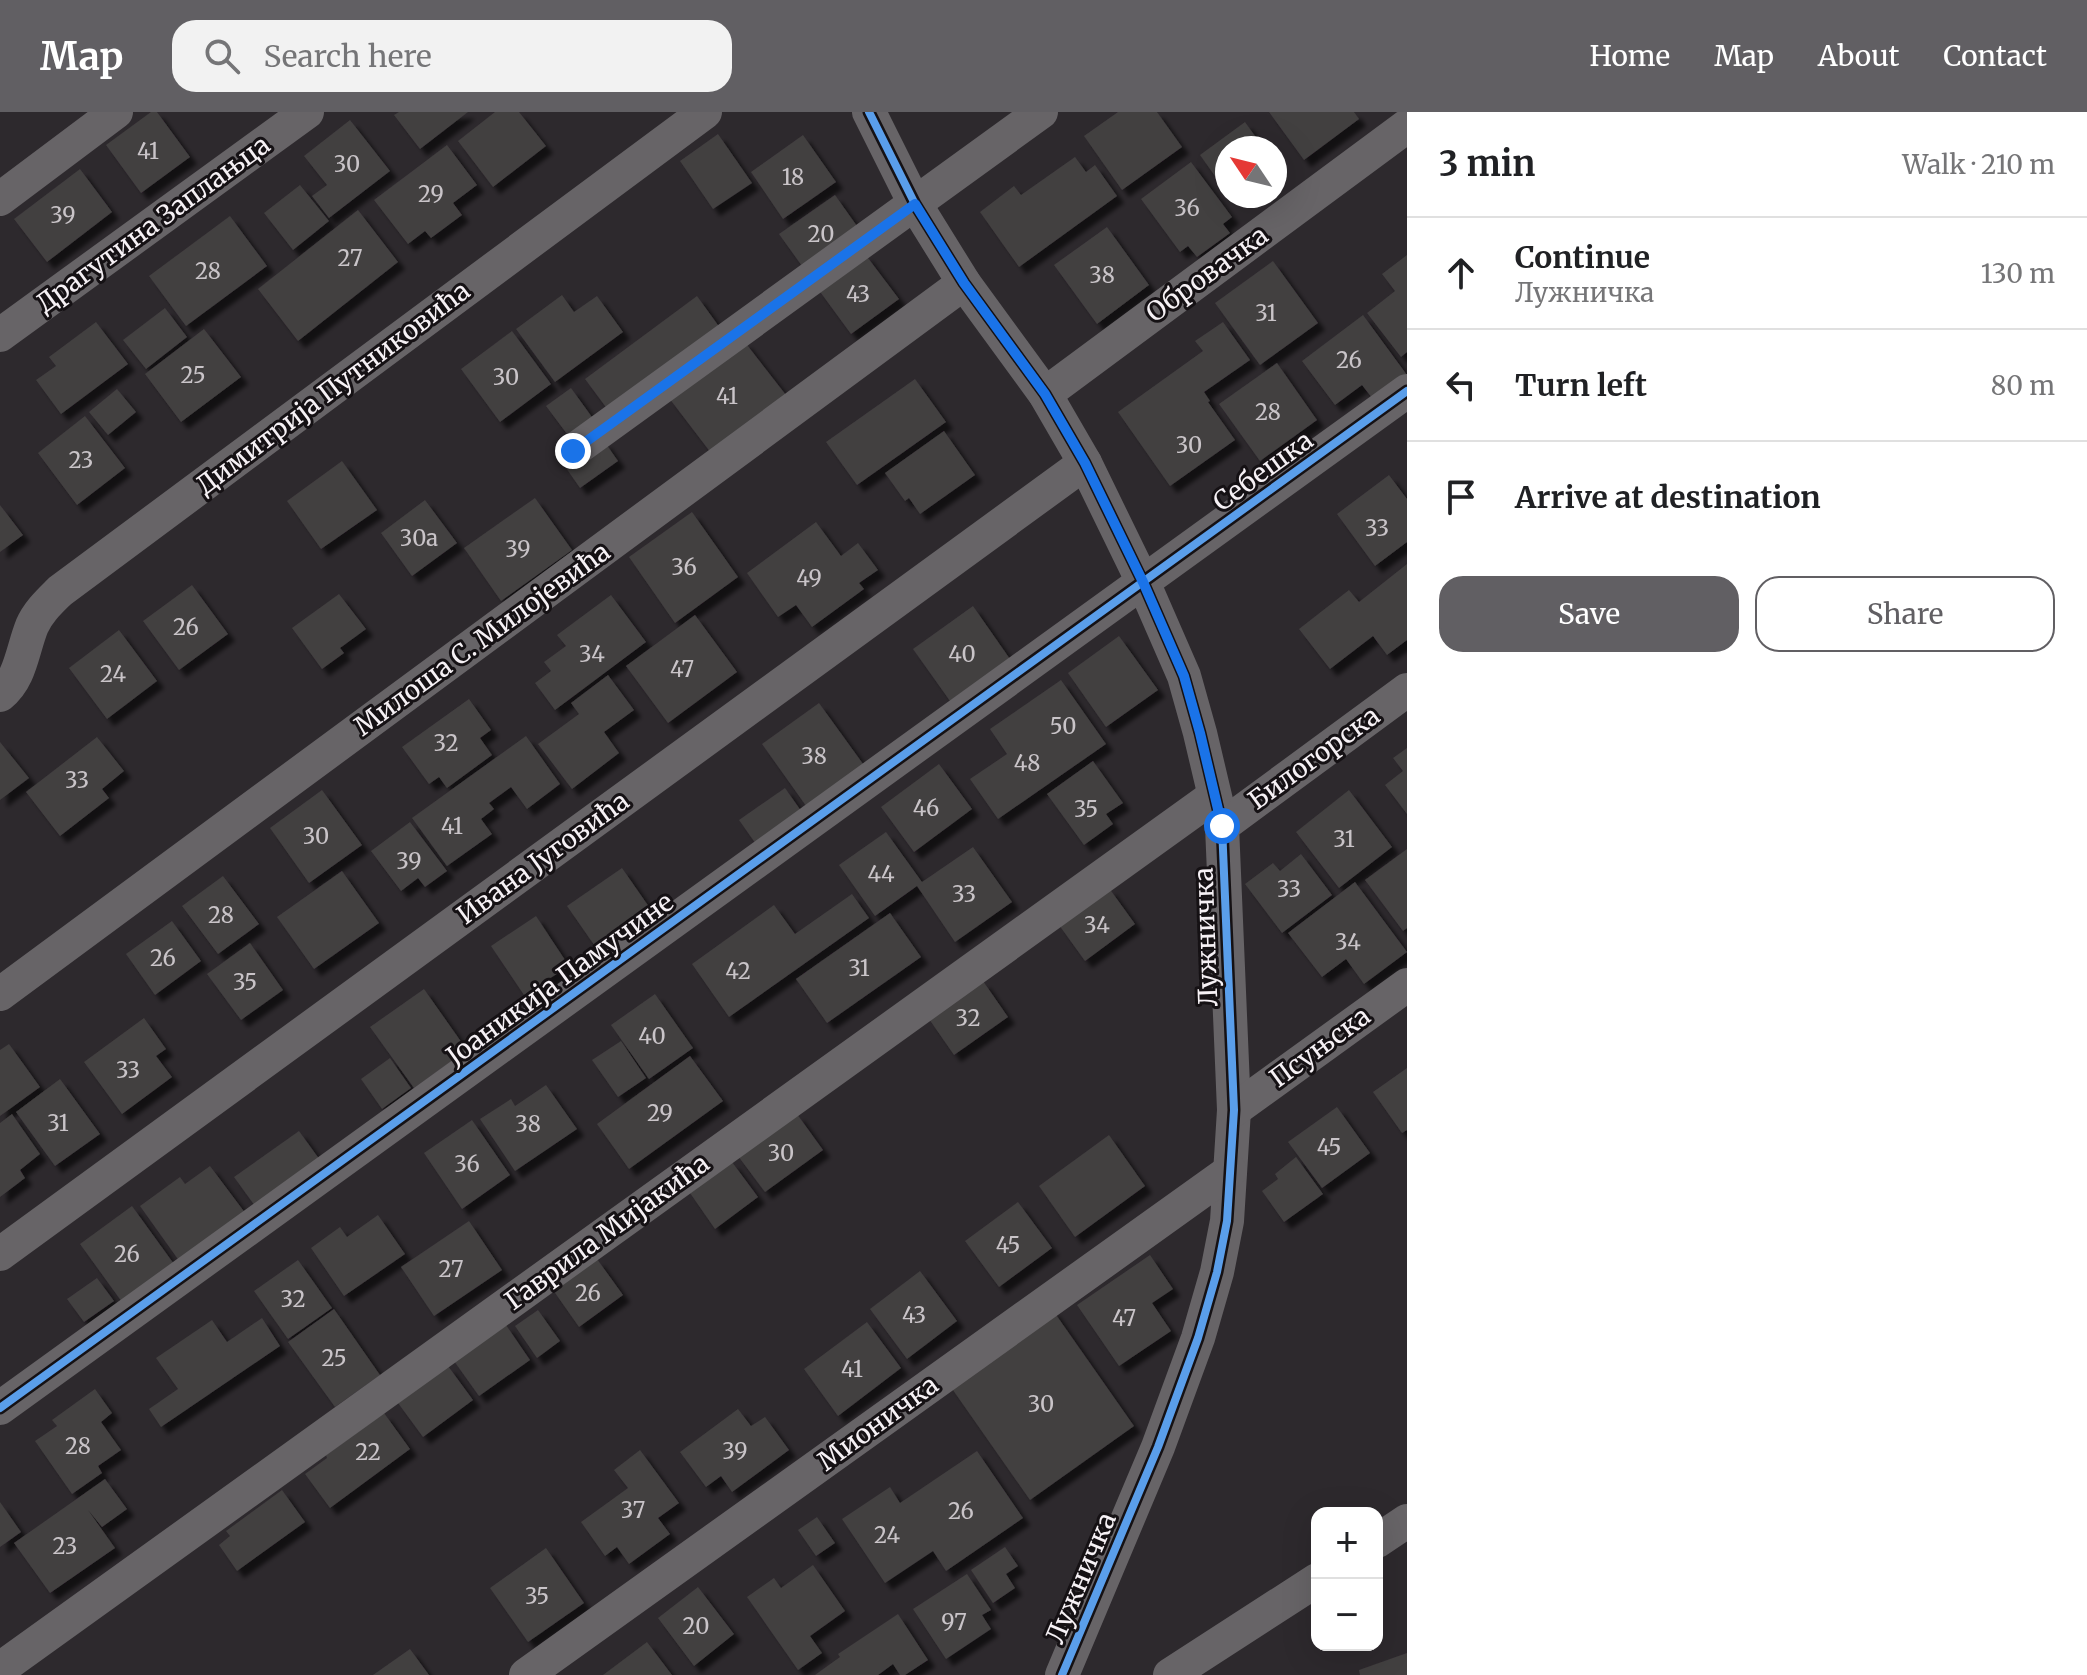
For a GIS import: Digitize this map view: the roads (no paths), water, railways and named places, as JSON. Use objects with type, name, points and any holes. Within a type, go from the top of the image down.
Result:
[{"type":"street","points":[[0,199],[116,112]]},
{"type":"street","name":"Драгутина Заплањца","points":[[0,335],[307,112]]},
{"type":"street","name":"Димитрија Путниковића","points":[[0,695],[18,673],[33,625],[43,607],[60,591],[705,112]]},
{"type":"street","name":"Лужничка","points":[[869,112],[915,204],[964,283],[1045,394],[1085,463],[1143,582],[1184,676],[1218,811],[1234,1110],[1227,1221],[1217,1272],[1198,1338],[1158,1447],[1062,1675]]},
{"type":"street","points":[[573,451],[1041,112]]},
{"type":"street","name":"Обровачка","points":[[1045,394],[1407,126]]},
{"type":"street","name":"Милоша С. Милојевића","points":[[0,994],[964,283]]},
{"type":"street","name":"Себешка","points":[[1143,582],[1407,391]]},
{"type":"street","name":"Ивана Југовића","points":[[0,1254],[1085,463]]},
{"type":"street","name":"Јоаникија Памучине","points":[[0,1408],[1143,582]]},
{"type":"street","name":"Билогорска","points":[[1218,811],[1407,690]]},
{"type":"street","name":"Гаврила Мијакића","points":[[0,1669],[1218,811]]},
{"type":"street","name":"Псуњска","points":[[1234,1110],[1407,985]]},
{"type":"street","name":"Мионичка","points":[[526,1675],[1230,1171]]},
{"type":"street","points":[[1383,1537],[1407,1521]]},
{"type":"street","points":[[1170,1675],[1311,1584]]}]
